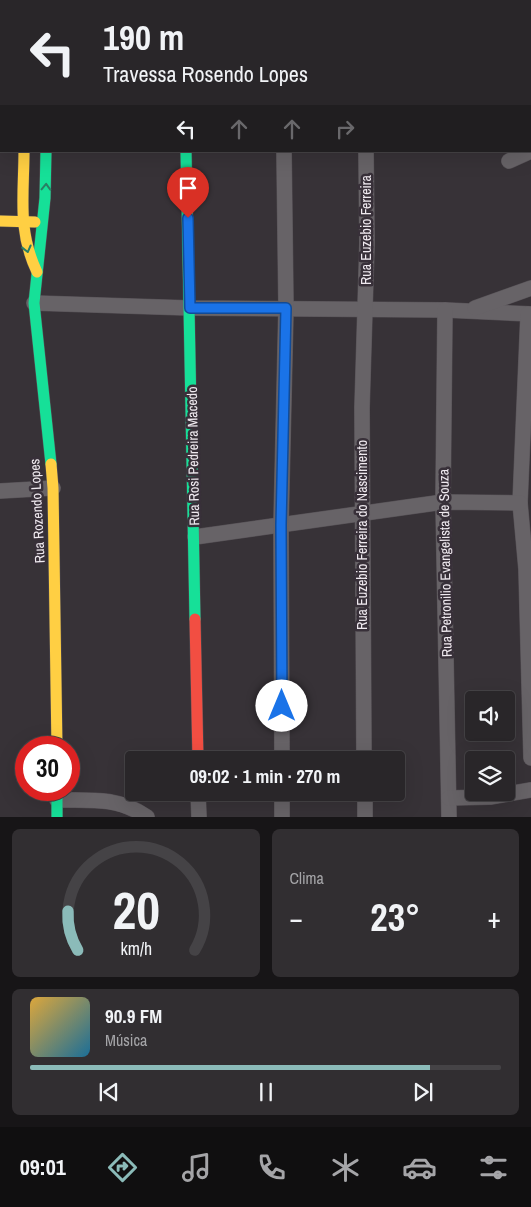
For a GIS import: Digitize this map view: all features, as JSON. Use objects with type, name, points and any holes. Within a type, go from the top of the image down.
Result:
[{"type":"street","points":[[24,152],[22,222],[27,254],[38,274]]},
{"type":"street","name":"Rua Rozendo Lopes","points":[[46,152],[43,223],[34,303],[53,488],[56,736]]},
{"type":"street","name":"Rua Rosi Pedreira Macedo","points":[[186,152],[198,751]]},
{"type":"street","points":[[282,751],[281,525],[286,308],[284,152]]},
{"type":"street","name":"Rua Euzebio Ferreira","points":[[365,309],[366,152]]},
{"type":"street","points":[[509,161],[529,152]]},
{"type":"street","points":[[0,221],[43,223]]},
{"type":"street","points":[[469,310],[531,288]]},
{"type":"street","points":[[34,303],[190,308],[469,310],[529,314],[526,426],[520,503],[528,569],[531,758]]},
{"type":"street","name":"Rua Euzebio Ferreira do Nascimento","points":[[364,751],[362,408],[365,309]]},
{"type":"street","name":"Rua Petronilio Evangelista de Souza","points":[[445,310],[443,502],[448,817]]},
{"type":"street","points":[[0,491],[53,488]]},
{"type":"street","points":[[195,538],[443,502],[520,503]]},
{"type":"street","points":[[449,798],[490,797],[531,790]]},
{"type":"street","points":[[80,798],[120,803],[132,807],[147,817]]},
{"type":"street","points":[[57,801],[57,817]]},
{"type":"street","points":[[198,801],[199,817]]},
{"type":"street","points":[[282,801],[282,817]]},
{"type":"street","points":[[365,801],[365,817]]},
{"type":"traffic: fast","points":[[46,152],[45,198],[34,303],[51,464]]},
{"type":"traffic: fast","points":[[186,152],[195,619]]},
{"type":"traffic: fast","points":[[57,801],[57,817]]},
{"type":"traffic: slow","points":[[24,152],[24,227],[31,257],[37,272]]},
{"type":"traffic: slow","points":[[0,221],[35,222]]},
{"type":"traffic: slow","points":[[51,464],[57,736]]},
{"type":"traffic: jam","points":[[195,619],[198,751]]},
{"type":"route","points":[[188,218],[190,308],[286,308],[281,525],[282,706]]}]
